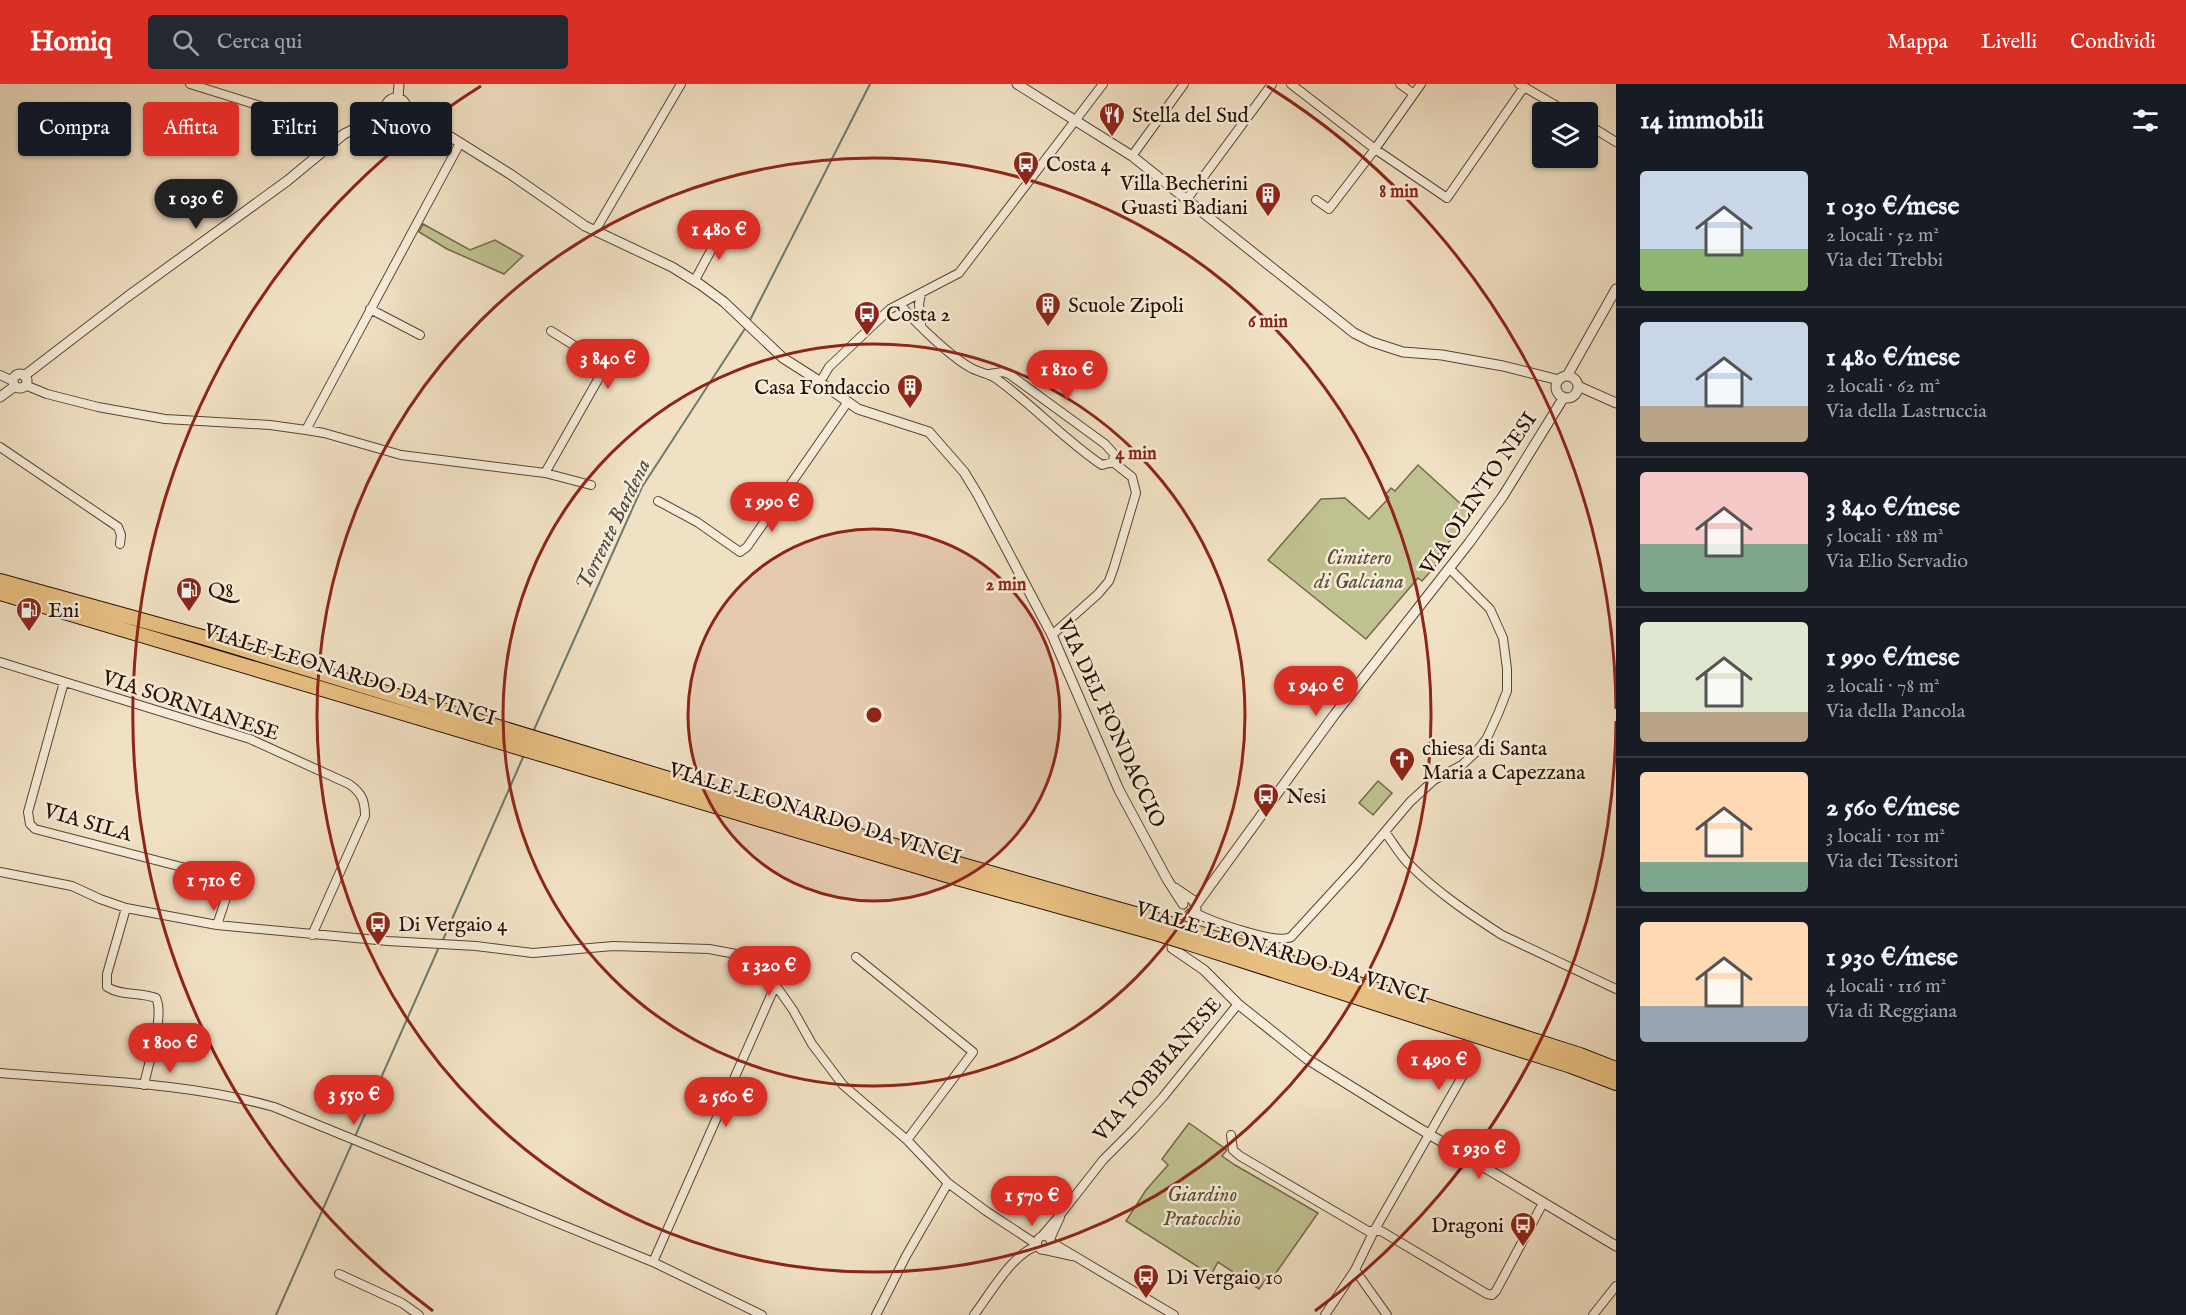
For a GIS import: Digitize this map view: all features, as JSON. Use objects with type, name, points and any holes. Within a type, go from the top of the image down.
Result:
[{"type":"highway","name":"VIALE LEONARDO DA VINCI","points":[[0,581],[80,602],[1163,929]]},
{"type":"highway","name":"VIALE LEONARDO DA VINCI","points":[[0,593],[950,876],[1163,929],[1187,932],[1616,1068]]},
{"type":"highway","name":"VIALE LEONARDO DA VINCI","points":[[1187,932],[1616,1083]]},
{"type":"street","points":[[190,84],[251,103]]},
{"type":"street","points":[[398,98],[399,84]]},
{"type":"street","points":[[595,231],[681,84]]},
{"type":"street","points":[[1017,84],[1132,156],[1354,333],[1403,352],[1442,355],[1503,366],[1571,383],[1616,403]]},
{"type":"street","points":[[821,380],[829,367],[890,309],[959,273],[1103,84]]},
{"type":"street","points":[[1132,156],[1184,84]]},
{"type":"street","points":[[1187,199],[1272,84]]},
{"type":"street","points":[[1291,84],[1375,149],[1447,198],[1521,85],[1550,102]]},
{"type":"street","points":[[1400,84],[1414,94]]},
{"type":"street","points":[[1316,200],[1329,209],[1421,84]]},
{"type":"street","points":[[388,102],[398,98],[403,102]]},
{"type":"street","points":[[1598,131],[1616,142]]},
{"type":"street","name":"VIA DEL FONDACCIO","points":[[452,139],[595,231],[695,280],[717,297],[783,358],[821,380],[847,404],[878,417],[919,427],[938,440],[964,472],[978,495],[1052,635],[1119,790],[1171,885],[1190,906]]},
{"type":"street","points":[[306,430],[459,143]]},
{"type":"street","points":[[0,397],[120,302],[317,156]]},
{"type":"street","points":[[695,280],[722,230]]},
{"type":"street","points":[[1571,383],[1557,390],[1563,396],[1571,383],[1581,354],[1616,289]]},
{"type":"street","points":[[921,294],[919,304],[922,326]]},
{"type":"street","points":[[900,304],[964,363],[1003,383],[1102,465],[1113,462]]},
{"type":"street","points":[[370,309],[420,335]]},
{"type":"street","points":[[545,473],[604,369],[599,361],[551,331]]},
{"type":"street","points":[[988,374],[1003,372],[1011,376],[1105,444],[1114,454],[1113,462]]},
{"type":"street","points":[[0,375],[47,394],[98,407],[165,419],[270,425],[306,430],[401,455],[545,473],[591,485]]},
{"type":"street","points":[[1003,383],[1004,379],[1011,376]]},
{"type":"street","name":"VIA OLINTO NESI","points":[[1190,906],[1209,884],[1335,714],[1450,569],[1503,496],[1563,396]]},
{"type":"street","points":[[658,501],[697,522],[740,552],[747,547],[847,404]]},
{"type":"street","points":[[0,447],[118,527],[121,535],[120,544]]},
{"type":"street","points":[[1052,635],[1098,594],[1109,581],[1114,567],[1136,494],[1132,477],[1113,462]]},
{"type":"street","points":[[1450,569],[1490,609],[1503,638],[1507,691],[1487,738],[1477,751],[1461,765],[1434,780],[1410,802],[1286,940],[1274,940],[1224,924],[1190,906],[1187,932],[1172,945],[1174,951],[1204,970],[1238,1004],[1307,1059],[1616,1246]]},
{"type":"street","name":"VIA SORNIANESE","points":[[0,663],[250,739],[358,790],[365,803],[365,816],[312,934]]},
{"type":"street","name":"VIA SILA","points":[[64,682],[28,812],[30,825],[35,829],[232,880],[217,925]]},
{"type":"street","points":[[1385,832],[1410,865],[1439,890],[1491,928],[1616,988]]},
{"type":"street","points":[[0,873],[72,886],[100,900],[126,908],[217,925],[533,953],[613,946],[709,949],[736,954],[760,963],[793,1010],[812,1044],[843,1085],[907,1140],[948,1183],[1040,1250],[1073,1257]]},
{"type":"street","points":[[126,908],[107,974],[107,987],[114,991],[148,995],[156,998],[159,1003],[159,1017],[144,1085]]},
{"type":"street","points":[[856,957],[973,1052],[907,1140]]},
{"type":"street","points":[[653,1262],[776,984]]},
{"type":"street","name":"VIA TOBBIANESE","points":[[1047,1239],[1060,1215],[1103,1160],[1163,1097],[1238,1004]]},
{"type":"street","points":[[1325,1315],[1355,1270],[1374,1231],[1471,1062]]},
{"type":"street","points":[[0,1073],[197,1090],[238,1097],[274,1107],[653,1262],[762,1315]]},
{"type":"street","points":[[1231,1136],[1233,1150],[1240,1156],[1368,1231],[1381,1231],[1491,1295],[1496,1291],[1543,1203]]},
{"type":"street","points":[[876,1315],[906,1256],[948,1183]]},
{"type":"street","points":[[1017,1259],[1022,1246],[1019,1234]]},
{"type":"street","points":[[1036,1245],[1037,1239],[1047,1239],[1073,1257],[1174,1315]]},
{"type":"street","points":[[1045,1250],[1050,1247],[1047,1239]]},
{"type":"street","points":[[974,1315],[1017,1259],[1036,1245]]},
{"type":"street","points":[[1355,1270],[1387,1315]]},
{"type":"street","points":[[339,1274],[402,1303],[419,1315]]},
{"type":"street","points":[[1593,1315],[1616,1286]]},
{"type":"green space","points":[[423,224],[470,250],[495,240],[523,256],[504,274],[447,249],[419,232]]},
{"type":"green space","name":"Cimitero di Galciana","points":[[1418,465],[1473,515],[1434,559],[1438,563],[1422,581],[1418,578],[1366,639],[1268,560],[1321,499],[1345,498],[1369,519],[1389,498],[1386,494],[1391,488],[1395,491]]},
{"type":"green space","points":[[1378,781],[1392,793],[1373,815],[1359,803]]},
{"type":"green space","name":"Giardino Pratocchio","points":[[1189,1123],[1227,1150],[1222,1156],[1318,1213],[1271,1280],[1267,1278],[1259,1289],[1218,1262],[1211,1275],[1126,1221],[1146,1190],[1168,1165],[1162,1159]]},
{"type":"waterway","name":"Torrente Bardena","points":[[749,322],[870,84]]},
{"type":"waterway","name":"Torrente Bardena","points":[[533,732],[642,487],[746,327]]},
{"type":"waterway","name":"Torrente Bardena","points":[[442,942],[524,755]]},
{"type":"waterway","name":"Torrente Bardena","points":[[276,1315],[439,947]]},
{"type":"place","name":"Stella del Sud","points":[[1112,138]]},
{"type":"place","name":"Costa 4","points":[[1026,187]]},
{"type":"place","name":"Villa Becherini Guasti Badiani","points":[[1268,218]]},
{"type":"place","name":"Scuole Zipoli","points":[[1048,328]]},
{"type":"place","name":"Costa 2","points":[[867,337]]},
{"type":"place","name":"Casa Fondaccio","points":[[910,410]]},
{"type":"place","name":"Q8","points":[[189,613]]},
{"type":"place","name":"Eni","points":[[29,633]]},
{"type":"place","name":"chiesa di Santa Maria a Capezzana","points":[[1402,783]]},
{"type":"place","name":"Nesi","points":[[1266,819]]},
{"type":"place","name":"Di Vergaio 4","points":[[378,947]]},
{"type":"place","name":"Dragoni","points":[[1523,1248]]},
{"type":"place","name":"Di Vergaio 10","points":[[1146,1300]]}]
